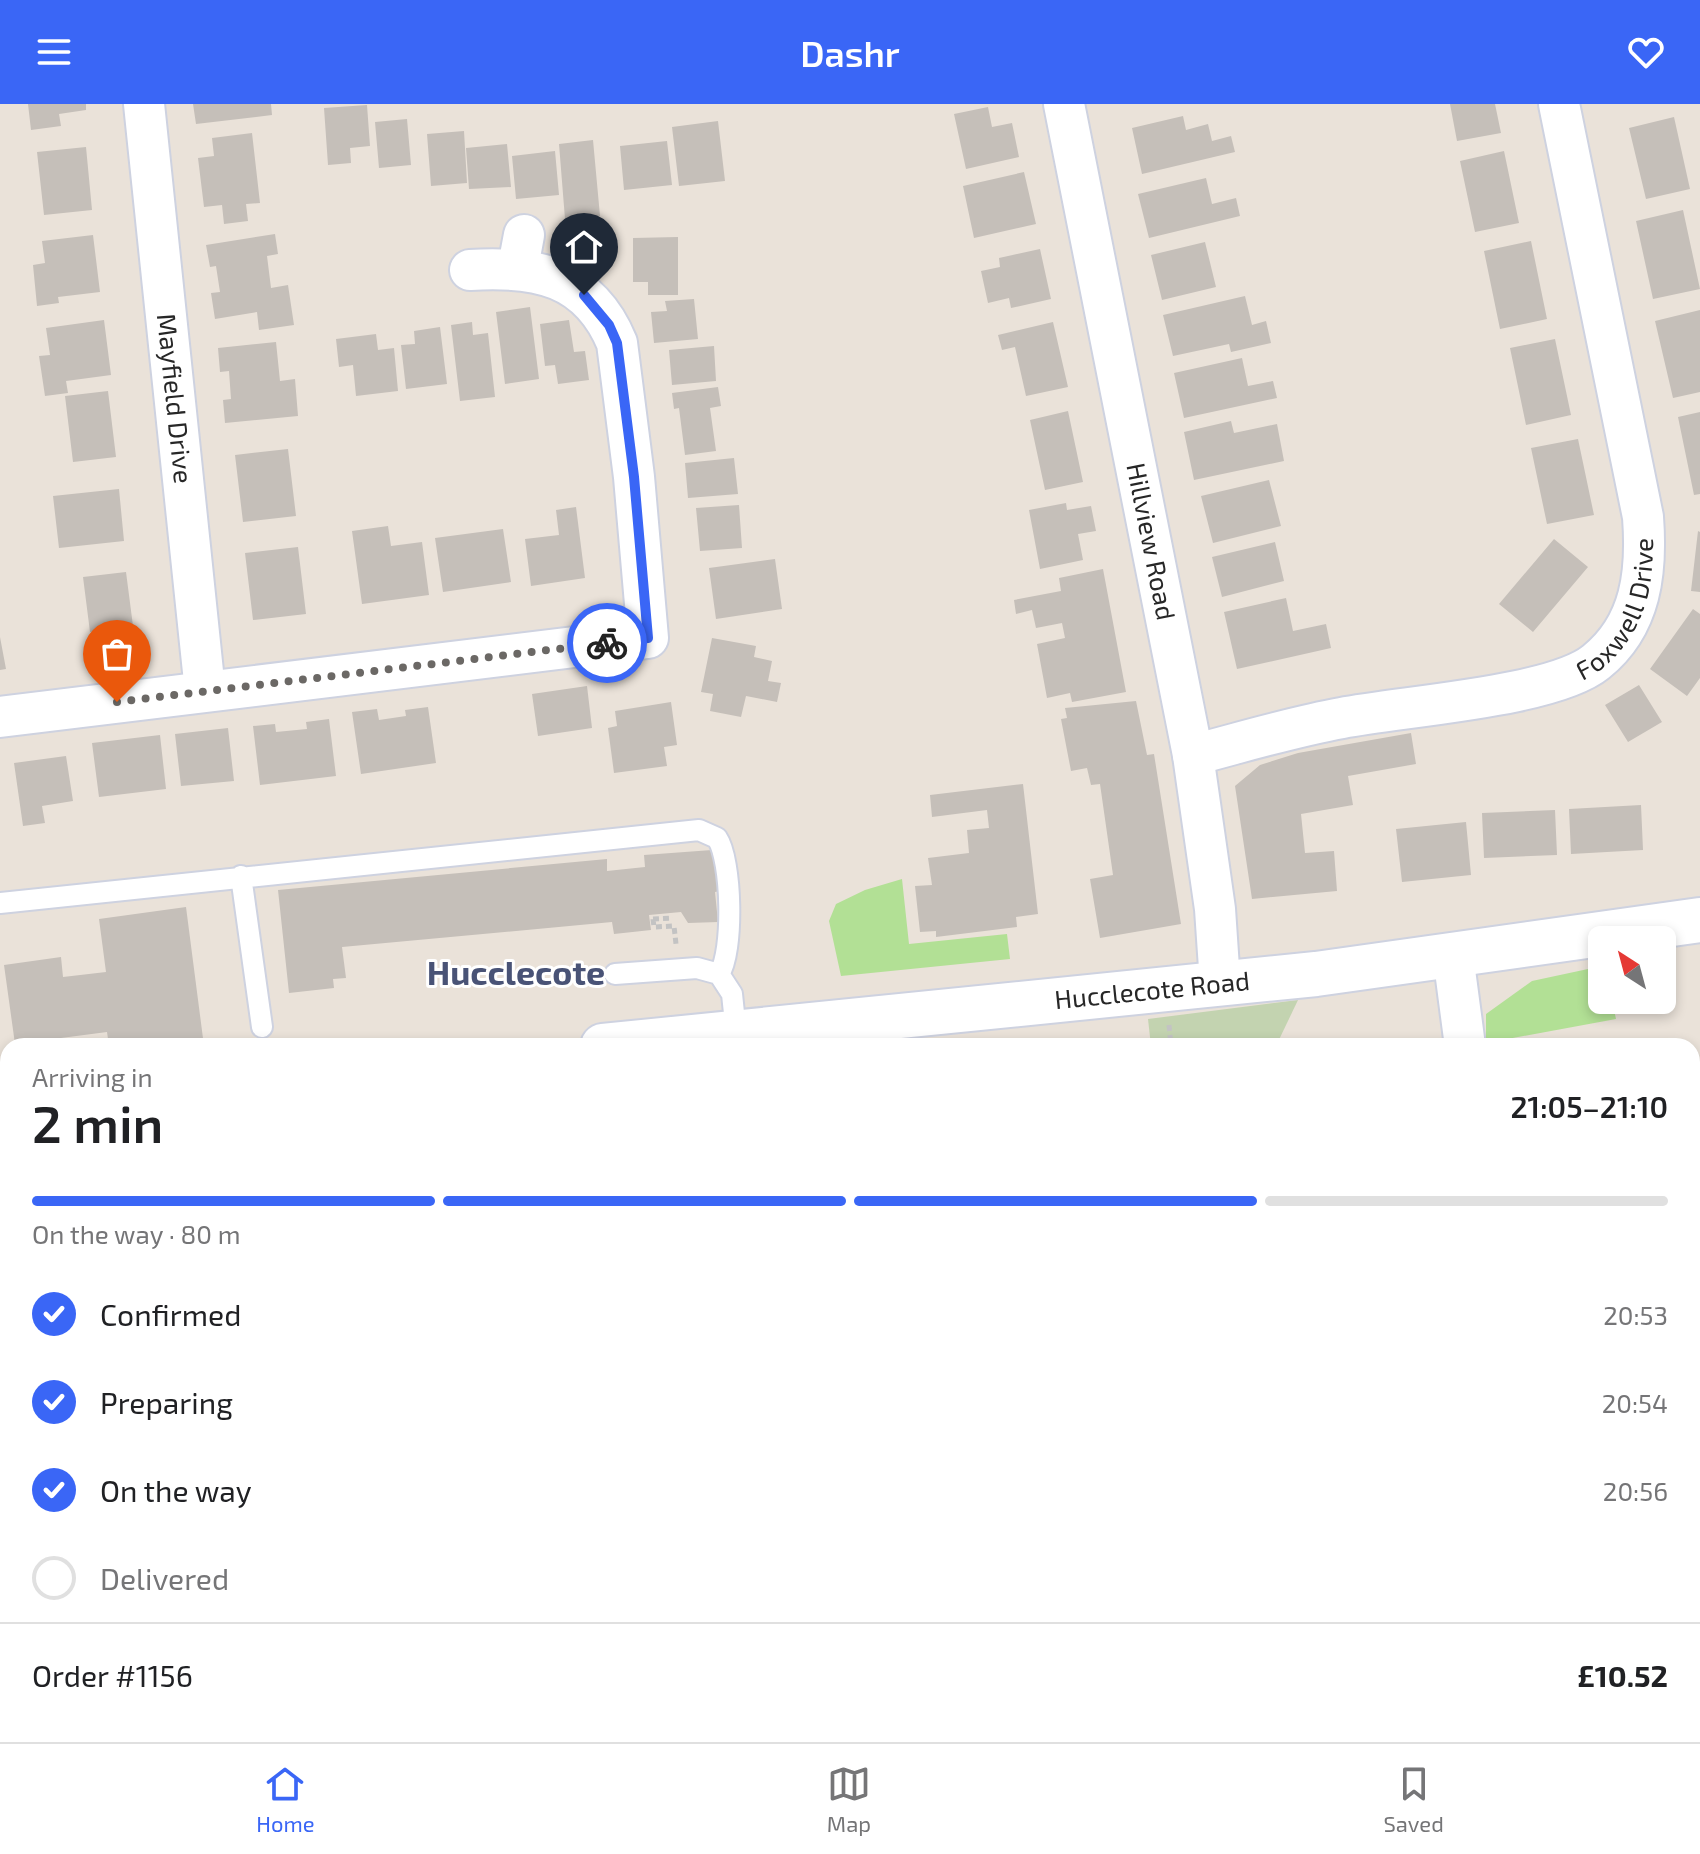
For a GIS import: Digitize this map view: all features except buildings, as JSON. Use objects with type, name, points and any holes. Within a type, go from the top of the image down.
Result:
[{"type":"street","name":"Mayfield Drive","points":[[144,104],[205,691]]},
{"type":"street","name":"Hillview Road","points":[[1064,104],[1193,755],[1212,878],[1220,983]]},
{"type":"street","name":"Foxwell Drive","points":[[1193,755],[1329,720],[1559,682],[1596,662],[1626,627],[1643,581],[1643,517],[1559,104]]},
{"type":"street","points":[[0,717],[648,638],[634,477],[617,343],[609,325],[584,295],[521,251],[470,270]]},
{"type":"street","name":"Hucclecote Road","points":[[681,1038],[1220,983],[1453,955],[1700,920]]},
{"type":"street","points":[[1453,955],[1464,1038]]},
{"type":"lane","points":[[0,903],[699,830],[717,838],[725,856],[729,946],[719,974]]},
{"type":"lane","points":[[241,876],[262,1027]]},
{"type":"lane","points":[[615,974],[697,968],[719,974],[732,994],[736,1032]]},
{"type":"path","points":[[652,923],[654,927],[673,919],[678,969]]},
{"type":"green space","points":[[902,879],[909,944],[1007,934],[1010,959],[841,976],[829,921],[836,904],[865,890]]},
{"type":"green space","points":[[1588,969],[1588,1014],[1615,1014],[1616,1019],[1513,1038],[1486,1038],[1486,1014],[1532,981]]},
{"type":"green space","points":[[1298,1000],[1280,1038],[1150,1038],[1148,1019]]},
{"type":"way so far","points":[[117,702],[607,643]]},
{"type":"district","name":"Hucclecote","points":[[516,973]]},
{"type":"route","points":[[584,295],[609,325],[617,343],[634,477],[648,638],[607,643]]}]
